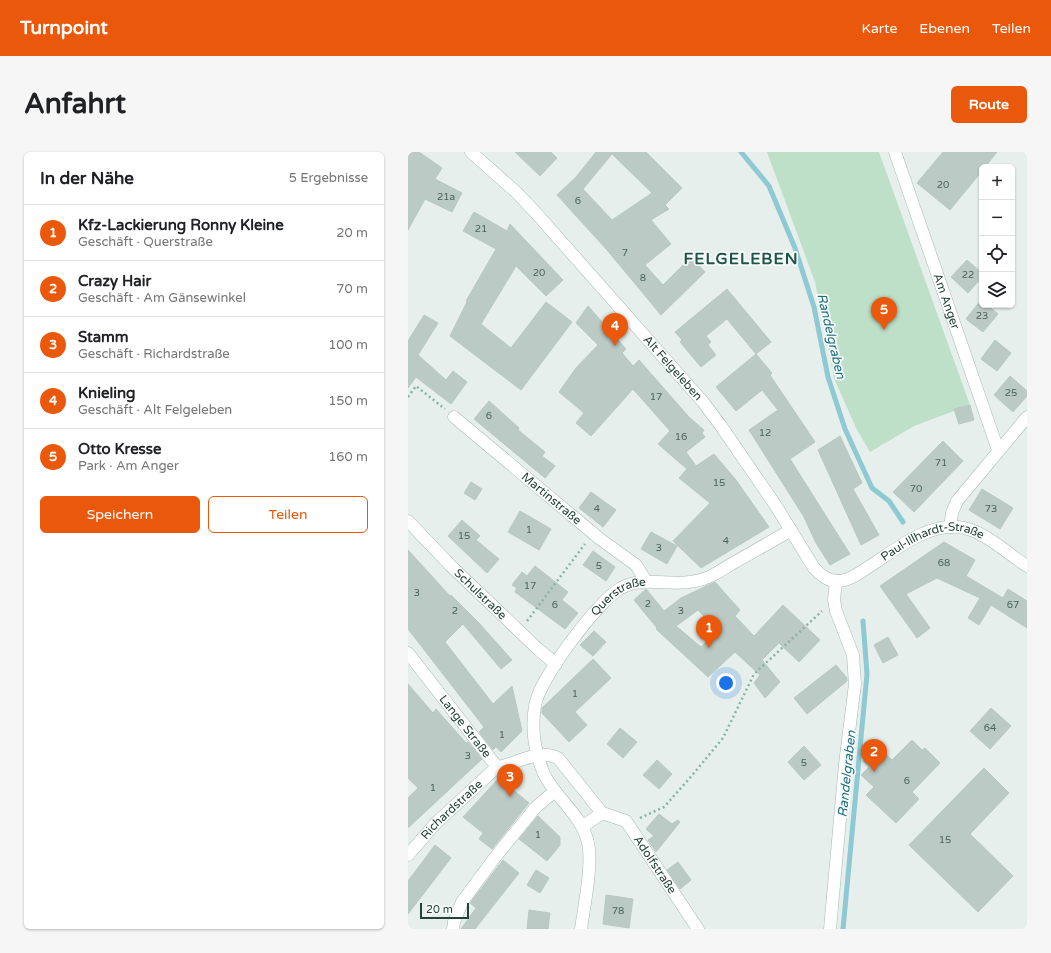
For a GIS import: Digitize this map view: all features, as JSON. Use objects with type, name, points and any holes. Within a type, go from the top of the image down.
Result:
[{"type":"street","name":"Alt Felgeleben","points":[[471,152],[516,192],[536,213],[683,378],[721,426],[791,530],[814,568],[824,577],[836,582]]},
{"type":"street","name":"Am Anger","points":[[895,152],[998,450]]},
{"type":"street","name":"Martinstraße","points":[[454,417],[593,533],[636,565],[646,581]]},
{"type":"street","points":[[950,527],[952,513],[957,501],[1027,417]]},
{"type":"street","name":"Schulstraße","points":[[408,521],[451,566],[545,656],[556,664]]},
{"type":"street","name":"Paul-Illhardt-Straße","points":[[836,582],[849,579],[928,532],[950,527],[970,530],[980,535],[1027,566]]},
{"type":"street","name":"Querstraße","points":[[581,929],[589,855],[588,840],[582,827],[545,776],[537,755],[533,722],[535,704],[541,689],[556,664],[578,633],[605,602],[621,588],[636,582],[646,581],[683,583],[697,581],[714,574],[791,530]]},
{"type":"street","points":[[830,929],[855,670],[854,655],[836,611],[834,600],[836,582]]},
{"type":"street","name":"Lange Straße","points":[[408,653],[498,767],[516,763],[537,755]]},
{"type":"street","points":[[537,755],[549,754],[558,758],[602,813],[626,820]]},
{"type":"street","name":"Richardstraße","points":[[408,856],[436,823],[498,767]]},
{"type":"street","points":[[453,929],[454,922],[462,902],[496,856],[536,807],[555,791]]},
{"type":"street","points":[[582,827],[602,813]]},
{"type":"street","name":"Adolfstraße","points":[[626,820],[698,929]]},
{"type":"path","points":[[408,397],[416,386],[454,417]]},
{"type":"path","points":[[520,632],[593,533]]},
{"type":"path","points":[[626,820],[646,816],[664,807],[723,738],[754,674],[834,600]]},
{"type":"green space","points":[[767,152],[879,152],[970,405],[914,426],[870,452],[856,428],[834,378],[815,282]]},
{"type":"building","points":[[408,152],[419,152],[442,168],[435,179],[462,193],[452,212],[425,199],[408,230]]},
{"type":"building","points":[[515,152],[551,152],[557,158],[540,176]]},
{"type":"building","points":[[596,152],[646,152],[682,188],[665,205],[669,209],[651,220],[671,244],[645,265],[663,285],[691,257],[705,272],[661,315],[607,250],[557,195],[576,177]],"holes":[[[612,154],[652,193],[612,220],[583,189]]]},
{"type":"building","points":[[943,152],[997,152],[987,164],[979,164],[979,175],[950,210],[917,183]]},
{"type":"building","points":[[474,212],[507,231],[510,224],[563,280],[546,296],[516,266],[481,324],[511,348],[546,302],[572,322],[521,390],[450,336],[467,302],[466,301],[496,249],[463,231]]},
{"type":"building","points":[[967,260],[979,270],[979,280],[968,293],[951,277]]},
{"type":"building","points":[[727,289],[771,342],[756,354],[727,319],[706,336],[711,342],[708,345],[716,355],[701,367],[680,342],[682,340],[675,332]]},
{"type":"building","points":[[979,303],[979,308],[991,308],[998,314],[983,332],[966,319]]},
{"type":"building","points":[[588,306],[626,349],[622,353],[633,366],[639,360],[689,417],[704,430],[702,433],[705,437],[686,452],[696,466],[714,454],[736,480],[769,527],[701,568],[673,541],[710,503],[679,478],[687,469],[658,444],[670,431],[633,389],[591,436],[576,423],[584,413],[559,392],[576,368],[598,345],[576,323]]},
{"type":"building","points":[[424,315],[438,323],[418,355],[446,380],[453,371],[467,382],[451,404],[416,377],[408,388],[408,341]]},
{"type":"building","points":[[995,340],[1011,353],[997,371],[981,359]]},
{"type":"building","points":[[756,354],[772,373],[770,375],[815,442],[790,459],[850,554],[830,565],[816,543],[804,517],[749,430],[778,410],[762,390],[736,411],[716,387]]},
{"type":"building","points":[[1010,376],[1027,391],[1027,396],[1013,412],[994,395]]},
{"type":"building","points":[[489,401],[519,428],[518,430],[545,452],[542,456],[555,466],[545,478],[474,419]]},
{"type":"building","points":[[970,405],[974,420],[959,424],[954,409]]},
{"type":"building","points":[[840,436],[862,483],[853,489],[879,535],[861,545],[818,450]]},
{"type":"building","points":[[943,441],[963,461],[914,512],[893,492]]},
{"type":"building","points":[[471,482],[482,489],[475,500],[464,493]]},
{"type":"building","points":[[982,489],[1013,508],[1000,529],[969,510]]},
{"type":"building","points":[[591,492],[616,510],[603,527],[579,508]]},
{"type":"building","points":[[520,511],[551,529],[539,550],[508,532]]},
{"type":"building","points":[[462,520],[480,536],[476,540],[499,559],[487,573],[448,536]]},
{"type":"building","points":[[651,532],[677,546],[667,564],[641,549]]},
{"type":"building","points":[[944,542],[975,560],[966,576],[1003,598],[1008,589],[1027,601],[1027,628],[991,605],[979,625],[968,618],[980,598],[937,578],[906,594],[930,628],[917,638],[880,586]]},
{"type":"building","points":[[408,550],[450,596],[451,595],[479,623],[512,660],[501,669],[463,624],[445,642],[493,704],[512,686],[522,731],[501,752],[496,747],[493,750],[479,732],[484,727],[408,629]]},
{"type":"building","points":[[593,551],[615,567],[606,581],[583,565]]},
{"type":"building","points":[[535,566],[568,592],[562,600],[578,613],[565,629],[515,592],[517,588],[512,585],[522,572],[527,576]]},
{"type":"building","points":[[715,582],[740,610],[735,616],[754,636],[783,605],[820,640],[799,662],[779,643],[762,660],[780,682],[765,698],[754,683],[760,675],[735,652],[708,677],[656,629],[657,628],[634,600],[646,589],[664,611],[681,598]],"holes":[[[698,610],[718,631],[701,647],[676,626]]]},
{"type":"building","points":[[594,631],[606,642],[593,656],[580,645]]},
{"type":"building","points":[[888,637],[898,655],[883,663],[874,645]]},
{"type":"building","points":[[593,659],[611,678],[575,712],[587,725],[569,742],[542,713],[542,708]]},
{"type":"building","points":[[836,665],[847,678],[847,681],[807,714],[794,698]]},
{"type":"building","points":[[408,684],[433,713],[436,709],[466,743],[468,742],[482,759],[408,828],[408,798],[418,788],[408,778]]},
{"type":"building","points":[[991,708],[1011,726],[990,749],[970,731]]},
{"type":"building","points":[[620,728],[637,742],[623,758],[607,744]]},
{"type":"building","points":[[912,740],[922,750],[925,748],[940,763],[912,792],[919,799],[896,823],[866,795],[874,787],[861,775],[869,767],[863,761],[873,750],[879,756],[883,752],[892,760]]},
{"type":"building","points":[[804,746],[821,765],[804,780],[788,762]]},
{"type":"building","points":[[657,760],[672,774],[659,789],[643,775]]},
{"type":"building","points":[[984,768],[1009,793],[970,834],[1013,876],[978,912],[909,845]]},
{"type":"building","points":[[499,778],[529,803],[492,849],[479,839],[483,833],[463,817]]},
{"type":"building","points":[[659,814],[672,824],[678,820],[680,822],[656,852],[648,840],[654,836],[646,829]]},
{"type":"building","points":[[538,816],[560,837],[560,845],[547,861],[519,839]]},
{"type":"building","points":[[435,845],[451,858],[408,914],[408,881]]},
{"type":"building","points":[[503,860],[519,873],[475,929],[461,929],[476,908],[470,903]]},
{"type":"building","points":[[678,862],[691,880],[680,889],[667,870]]},
{"type":"building","points":[[536,870],[549,878],[540,893],[527,885]]},
{"type":"building","points":[[606,895],[633,899],[629,928],[603,924]]},
{"type":"building","points":[[529,910],[550,913],[548,929],[527,929]]},
{"type":"waterway","name":"Randelgraben","points":[[741,152],[769,186],[795,248],[814,307],[828,377],[845,429],[872,488],[889,501],[903,522]]},
{"type":"waterway","name":"Randelgraben","points":[[843,929],[867,674],[863,621]]},
{"type":"place","name":"Otto Kresse","points":[[884,330]]},
{"type":"place","name":"Knieling","points":[[615,346]]},
{"type":"place","name":"Kfz-Lackierung Ronny Kleine","points":[[709,648]]},
{"type":"place","name":"Crazy Hair","points":[[874,772]]},
{"type":"place","name":"Stamm","points":[[510,797]]},
{"type":"district","name":"FELGELEBEN","points":[[741,259]]}]
